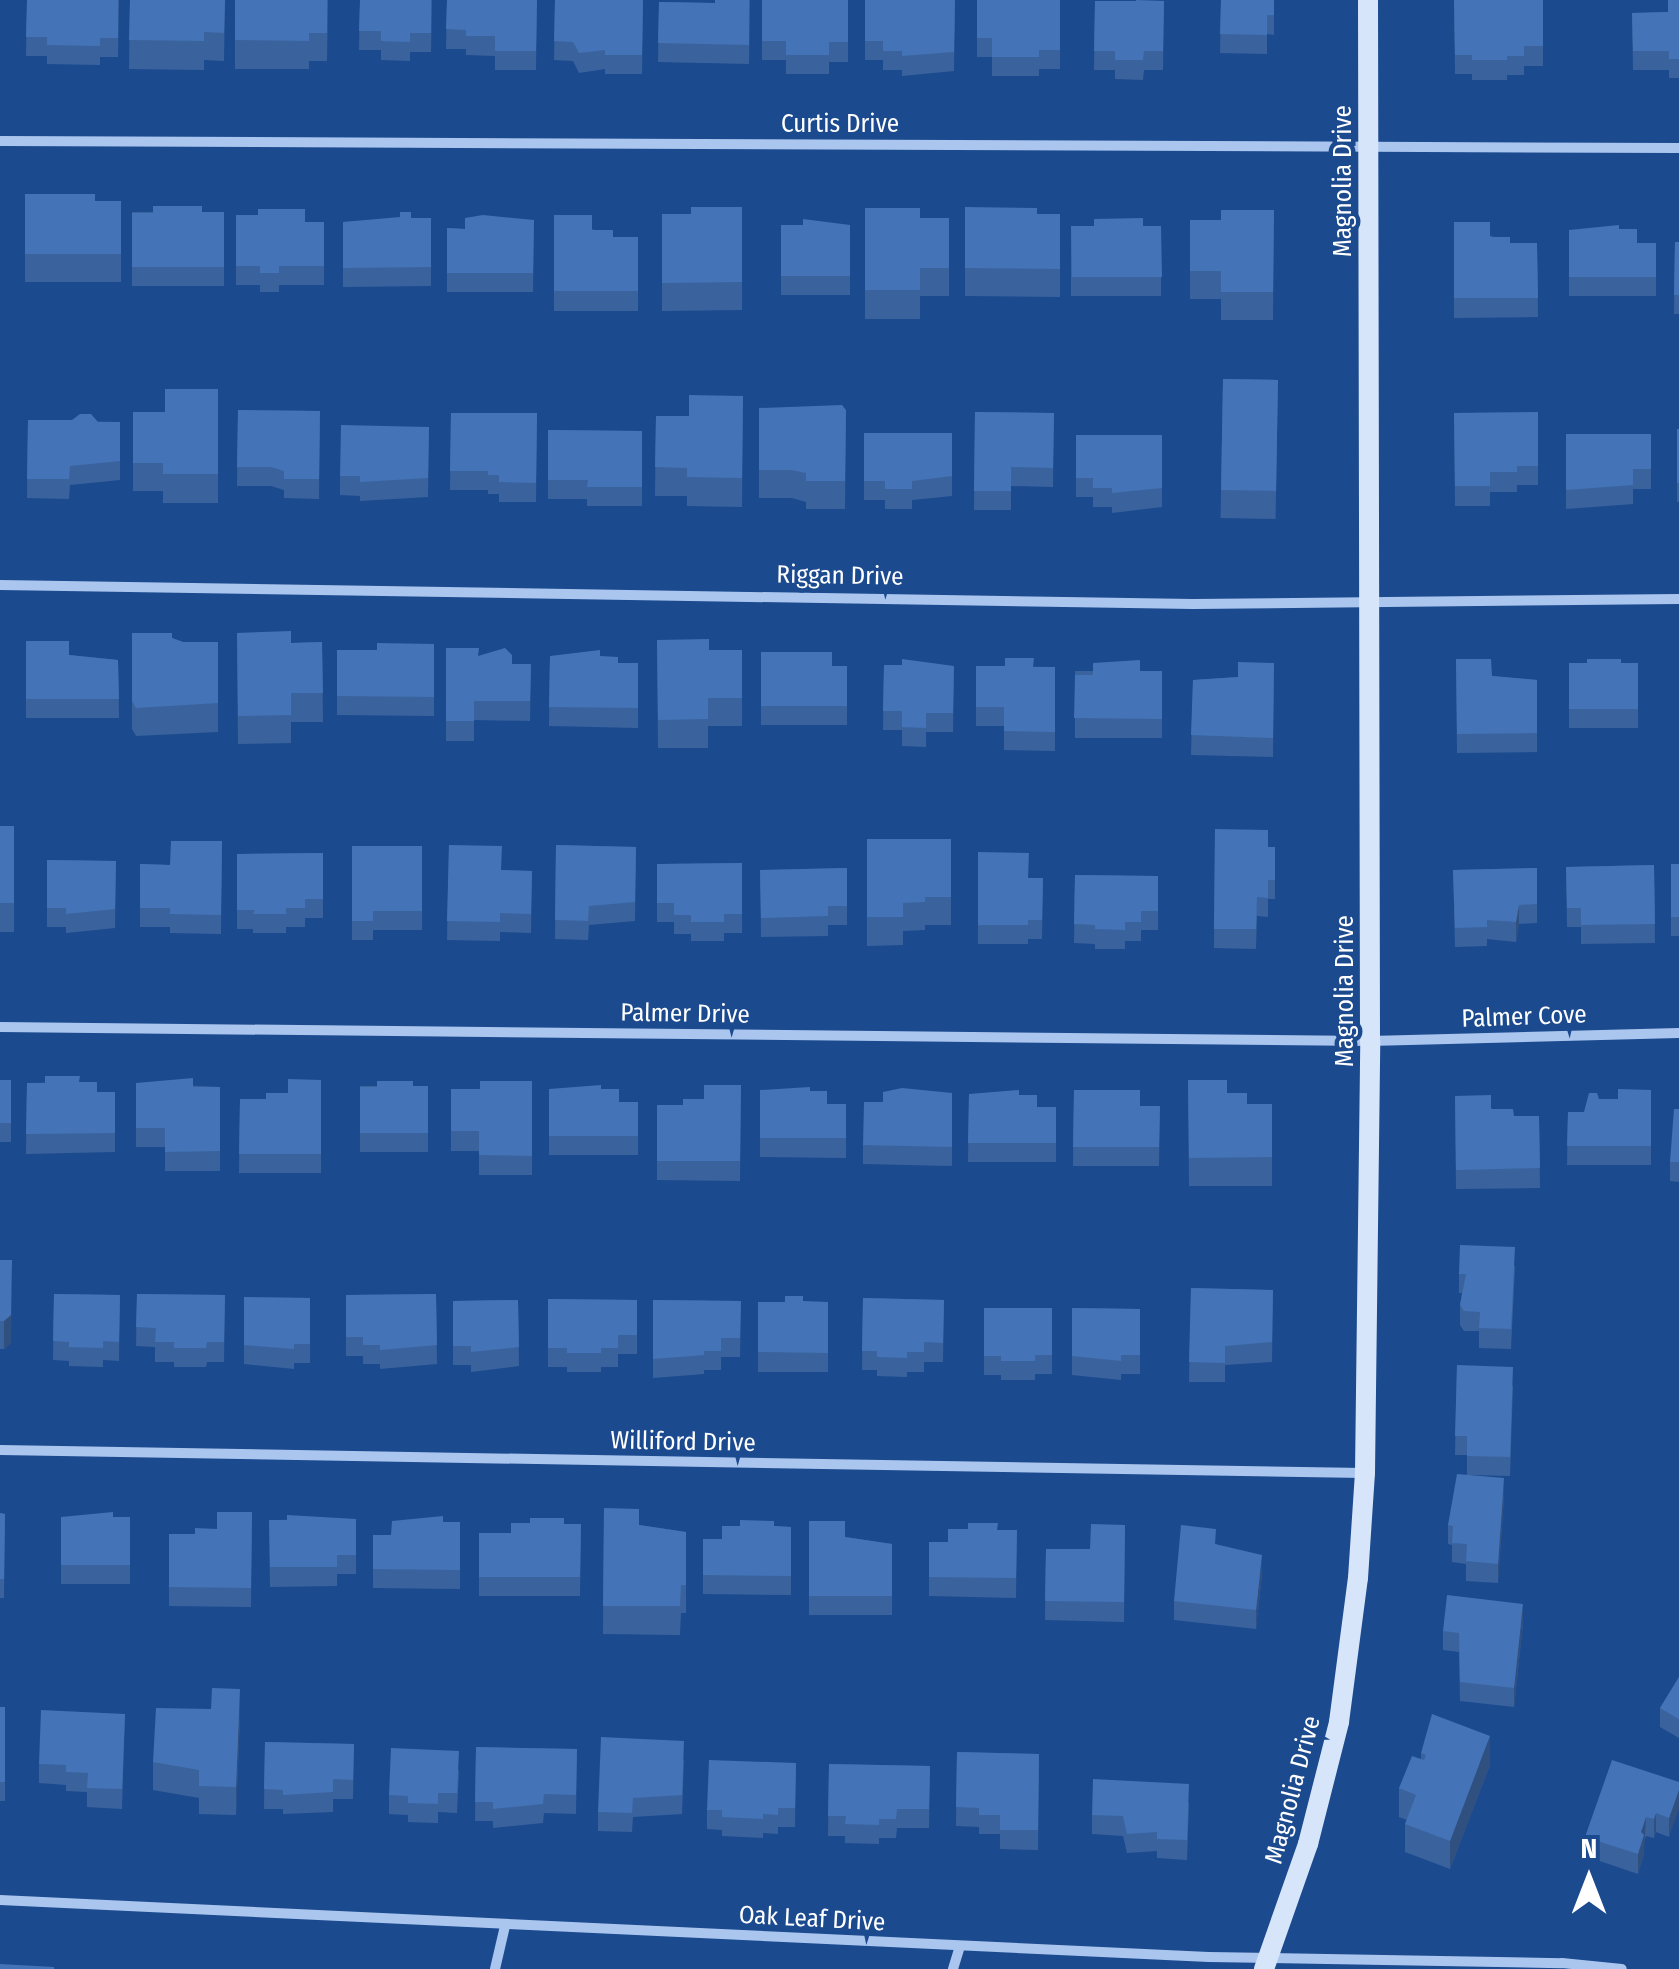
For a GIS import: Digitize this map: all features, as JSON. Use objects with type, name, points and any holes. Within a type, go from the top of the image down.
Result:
[{"type":"street","name":"Magnolia Drive","points":[[1266,1964],[1308,1844],[1339,1722],[1358,1578],[1365,1474],[1370,1041],[1368,0]]},
{"type":"street","name":"Curtis Drive","points":[[0,141],[1679,148]]},
{"type":"street","name":"Riggan Drive","points":[[0,585],[1370,605],[1679,599]]},
{"type":"street","name":"Palmer Drive","points":[[0,1027],[1370,1041]]},
{"type":"street","name":"Palmer Cove","points":[[1370,1041],[1679,1033]]},
{"type":"street","name":"Williford Drive","points":[[0,1450],[1365,1474]]},
{"type":"street","name":"Oak Leaf Drive","points":[[0,1900],[1266,1964],[1562,1963],[1622,1969]]},
{"type":"street","points":[[495,1969],[506,1926]]},
{"type":"street","points":[[953,1969],[960,1946]]},
{"type":"building","points":[[27,0],[118,0],[118,38],[100,38],[100,46],[47,45],[47,37],[26,37]]},
{"type":"building","points":[[130,0],[225,0],[224,33],[204,32],[204,41],[129,40]]},
{"type":"building","points":[[235,0],[327,0],[327,33],[309,33],[309,41],[235,40]]},
{"type":"building","points":[[360,0],[431,0],[431,33],[410,33],[410,42],[381,41],[381,31],[359,31]]},
{"type":"building","points":[[447,0],[537,0],[536,51],[495,51],[495,36],[466,36],[466,30],[446,29]]},
{"type":"building","points":[[555,0],[643,0],[642,55],[605,55],[605,50],[579,53],[573,42],[554,41]]},
{"type":"building","points":[[749,0],[749,45],[658,43],[659,2]]},
{"type":"building","points":[[762,0],[848,0],[848,42],[829,42],[829,55],[786,55],[786,41],[762,41]]},
{"type":"building","points":[[865,0],[955,0],[954,52],[902,56],[902,51],[883,51],[883,41],[865,41]]},
{"type":"building","points":[[977,0],[1060,0],[1060,50],[1039,50],[1039,57],[992,57],[992,38],[977,38]]},
{"type":"building","points":[[1221,0],[1274,0],[1274,15],[1267,15],[1267,35],[1220,34]]},
{"type":"building","points":[[1454,0],[1543,0],[1543,46],[1524,46],[1524,56],[1507,56],[1507,60],[1472,60],[1472,55],[1455,55]]},
{"type":"building","points":[[1668,0],[1679,0],[1679,59],[1669,59],[1669,51],[1633,51],[1632,13],[1668,12]]},
{"type":"building","points":[[1095,1],[1164,1],[1163,51],[1144,51],[1143,60],[1115,60],[1115,51],[1094,51]]},
{"type":"building","points":[[25,194],[95,194],[95,201],[121,201],[121,254],[25,254]]},
{"type":"building","points":[[153,206],[202,206],[202,212],[224,212],[224,267],[132,267],[132,213],[153,213]]},
{"type":"building","points":[[691,207],[742,207],[742,282],[662,283],[662,214],[691,214]]},
{"type":"building","points":[[965,207],[1037,208],[1037,214],[1060,214],[1060,269],[965,268]]},
{"type":"building","points":[[865,208],[920,208],[920,218],[949,218],[949,268],[920,268],[920,290],[865,290]]},
{"type":"building","points":[[258,209],[305,209],[305,222],[324,222],[324,266],[279,266],[279,273],[260,273],[260,266],[236,266],[236,215],[258,215]]},
{"type":"building","points":[[1221,210],[1274,210],[1273,292],[1221,292],[1221,271],[1190,271],[1190,220],[1221,220]]},
{"type":"building","points":[[400,212],[411,212],[411,218],[431,218],[431,267],[343,268],[343,222],[400,217]]},
{"type":"building","points":[[483,215],[534,220],[533,273],[447,273],[447,228],[465,229],[465,218]]},
{"type":"building","points":[[554,215],[592,215],[592,230],[613,230],[613,237],[638,237],[638,291],[554,291]]},
{"type":"building","points":[[1143,218],[1143,226],[1161,226],[1162,277],[1072,277],[1071,226],[1094,226],[1094,219]]},
{"type":"building","points":[[803,219],[850,225],[850,276],[781,276],[781,225],[803,225]]},
{"type":"building","points":[[1454,222],[1490,222],[1490,237],[1510,237],[1510,243],[1537,243],[1538,298],[1454,298]]},
{"type":"building","points":[[1619,225],[1619,229],[1637,229],[1637,243],[1656,243],[1656,277],[1569,277],[1569,230]]},
{"type":"building","points":[[1675,242],[1679,242],[1679,295],[1674,295]]},
{"type":"building","points":[[1223,379],[1278,380],[1276,491],[1221,490]]},
{"type":"building","points":[[165,389],[218,389],[218,474],[163,474],[163,463],[133,463],[133,412],[165,412]]},
{"type":"building","points":[[689,395],[743,396],[742,478],[687,477],[687,468],[655,467],[656,416],[689,416]]},
{"type":"building","points":[[842,405],[846,410],[845,481],[806,481],[806,473],[759,470],[759,408]]},
{"type":"building","points":[[238,410],[320,411],[319,479],[284,479],[284,471],[271,467],[237,467]]},
{"type":"building","points":[[975,412],[1054,413],[1053,468],[1011,467],[1011,491],[974,491]]},
{"type":"building","points":[[1538,412],[1538,466],[1517,466],[1517,472],[1490,472],[1490,486],[1455,486],[1454,413]]},
{"type":"building","points":[[451,413],[537,413],[536,483],[499,482],[499,475],[488,475],[488,471],[450,471]]},
{"type":"building","points":[[80,414],[91,414],[98,422],[120,422],[120,461],[70,466],[69,479],[27,479],[28,420],[72,420]]},
{"type":"building","points":[[341,425],[429,427],[428,478],[360,482],[360,476],[340,476]]},
{"type":"building","points":[[1679,429],[1679,483],[1677,483]]},
{"type":"building","points":[[548,430],[642,431],[642,487],[587,487],[588,480],[548,480]]},
{"type":"building","points":[[864,433],[952,433],[952,476],[912,481],[912,489],[885,489],[885,481],[864,481]]},
{"type":"building","points":[[1566,434],[1651,434],[1651,469],[1633,469],[1633,485],[1566,490]]},
{"type":"building","points":[[1076,435],[1162,435],[1162,488],[1112,493],[1112,488],[1093,488],[1093,478],[1076,478]]},
{"type":"building","points":[[291,631],[291,643],[322,642],[323,693],[291,693],[291,715],[238,716],[237,633]]},
{"type":"building","points":[[132,633],[172,633],[172,638],[183,642],[218,642],[218,703],[136,708],[132,701]]},
{"type":"building","points":[[709,639],[709,650],[742,650],[742,698],[708,698],[708,719],[658,720],[657,640]]},
{"type":"building","points":[[26,641],[69,641],[69,655],[118,660],[119,699],[26,699]]},
{"type":"building","points":[[377,643],[434,644],[434,697],[337,696],[337,650],[377,650]]},
{"type":"building","points":[[446,648],[479,648],[478,656],[505,648],[512,655],[512,664],[531,664],[530,701],[474,701],[474,721],[446,721]]},
{"type":"building","points":[[600,650],[600,656],[618,657],[618,663],[638,663],[638,708],[549,707],[550,656]]},
{"type":"building","points":[[761,652],[832,652],[832,666],[847,666],[847,706],[761,706]]},
{"type":"building","points":[[1005,658],[1034,658],[1033,667],[1055,667],[1055,732],[1004,731],[1004,707],[976,707],[976,666],[1005,666]]},
{"type":"building","points":[[902,659],[954,666],[953,713],[926,713],[926,728],[902,727],[902,711],[883,711],[884,665],[902,665]]},
{"type":"building","points":[[1456,659],[1491,659],[1492,676],[1537,680],[1537,733],[1457,734]]},
{"type":"building","points":[[1587,659],[1638,663],[1638,709],[1569,709],[1569,663],[1587,663]]},
{"type":"building","points":[[1140,660],[1140,671],[1162,671],[1162,719],[1074,718],[1075,675],[1093,675],[1093,663]]},
{"type":"building","points":[[1238,662],[1274,663],[1273,738],[1191,735],[1193,680],[1238,677]]},
{"type":"building","points":[[0,826],[14,826],[14,903],[0,903]]},
{"type":"building","points":[[1215,829],[1268,830],[1268,847],[1275,847],[1275,880],[1268,880],[1268,898],[1257,897],[1256,929],[1214,929]]},
{"type":"building","points":[[867,839],[951,839],[951,897],[925,897],[925,902],[903,903],[903,917],[867,917]]},
{"type":"building","points":[[171,841],[222,841],[221,915],[170,914],[170,908],[140,908],[140,864],[170,865]]},
{"type":"building","points":[[449,845],[502,846],[501,870],[532,871],[531,914],[500,913],[500,922],[447,921]]},
{"type":"building","points":[[556,845],[636,847],[635,902],[589,906],[588,921],[555,920]]},
{"type":"building","points":[[352,846],[422,846],[422,911],[373,911],[373,921],[352,921]]},
{"type":"building","points":[[978,852],[1029,853],[1028,878],[1043,878],[1042,920],[1028,920],[1028,925],[978,925]]},
{"type":"building","points":[[323,853],[323,899],[305,899],[305,908],[286,908],[286,914],[237,910],[237,854]]},
{"type":"building","points":[[47,860],[116,861],[115,909],[66,914],[66,908],[47,908]]},
{"type":"building","points":[[742,863],[742,914],[724,914],[724,922],[691,922],[691,915],[674,915],[674,903],[657,903],[657,864]]},
{"type":"building","points":[[1671,864],[1679,864],[1679,917],[1671,917]]},
{"type":"building","points":[[1654,865],[1655,924],[1581,925],[1581,908],[1567,908],[1566,867]]},
{"type":"building","points":[[847,868],[847,906],[828,906],[828,916],[761,918],[760,870]]},
{"type":"building","points":[[1537,868],[1537,904],[1519,905],[1516,922],[1487,920],[1487,927],[1455,928],[1453,870]]},
{"type":"building","points":[[1075,875],[1158,876],[1158,911],[1141,911],[1141,922],[1125,922],[1125,930],[1074,924]]},
{"type":"building","points":[[45,1076],[80,1076],[79,1082],[97,1082],[97,1092],[115,1092],[115,1133],[26,1134],[27,1083],[45,1083]]},
{"type":"building","points":[[193,1078],[193,1087],[220,1087],[220,1151],[165,1152],[165,1128],[136,1128],[136,1083]]},
{"type":"building","points":[[288,1079],[321,1080],[321,1154],[239,1154],[240,1099],[266,1099],[266,1093],[288,1093]]},
{"type":"building","points":[[0,1080],[11,1080],[11,1123],[0,1123]]},
{"type":"building","points":[[1188,1080],[1227,1080],[1227,1093],[1247,1093],[1247,1104],[1272,1104],[1272,1157],[1189,1158]]},
{"type":"building","points":[[377,1081],[413,1081],[413,1086],[428,1086],[428,1133],[360,1133],[360,1087],[377,1087]]},
{"type":"building","points":[[480,1081],[532,1081],[532,1156],[479,1155],[479,1131],[451,1131],[451,1089],[480,1089]]},
{"type":"building","points":[[601,1085],[601,1089],[619,1089],[619,1102],[638,1102],[638,1136],[549,1136],[549,1089]]},
{"type":"building","points":[[704,1085],[741,1085],[740,1161],[657,1161],[657,1105],[683,1105],[683,1099],[704,1099]]},
{"type":"building","points":[[810,1087],[810,1091],[827,1091],[827,1104],[846,1104],[846,1138],[760,1138],[760,1090]]},
{"type":"building","points":[[902,1088],[952,1093],[952,1147],[863,1145],[864,1102],[883,1102],[883,1092]]},
{"type":"building","points":[[1618,1089],[1651,1090],[1651,1146],[1567,1146],[1568,1112],[1584,1112],[1589,1093],[1597,1093],[1599,1099],[1618,1099]]},
{"type":"building","points":[[1019,1090],[1019,1095],[1037,1095],[1037,1107],[1056,1107],[1056,1143],[968,1143],[969,1094]]},
{"type":"building","points":[[1074,1090],[1140,1090],[1140,1106],[1160,1106],[1159,1147],[1073,1147]]},
{"type":"building","points":[[1491,1095],[1491,1109],[1513,1109],[1514,1116],[1539,1116],[1540,1168],[1456,1170],[1455,1096]]},
{"type":"building","points":[[1674,1109],[1679,1109],[1679,1162],[1670,1162]]},
{"type":"building","points":[[1460,1245],[1515,1247],[1511,1329],[1479,1328],[1480,1312],[1464,1311],[1460,1305],[1466,1274],[1459,1274]]},
{"type":"building","points":[[0,1260],[12,1260],[11,1315],[4,1321],[0,1321]]},
{"type":"building","points":[[1191,1288],[1273,1290],[1272,1342],[1225,1346],[1225,1363],[1189,1362]]},
{"type":"building","points":[[54,1294],[120,1295],[119,1342],[103,1341],[103,1348],[69,1347],[69,1342],[53,1341]]},
{"type":"building","points":[[137,1294],[225,1295],[224,1342],[207,1342],[206,1348],[174,1348],[174,1342],[155,1342],[156,1328],[136,1327]]},
{"type":"building","points":[[436,1294],[437,1345],[380,1350],[380,1345],[363,1345],[363,1337],[346,1337],[346,1295]]},
{"type":"building","points":[[785,1296],[828,1302],[828,1353],[758,1352],[758,1302],[785,1302]]},
{"type":"building","points":[[244,1297],[310,1298],[310,1344],[294,1344],[294,1349],[244,1345]]},
{"type":"building","points":[[863,1298],[944,1300],[943,1343],[924,1342],[924,1352],[907,1352],[907,1358],[877,1357],[877,1351],[862,1351]]},
{"type":"building","points":[[548,1299],[637,1300],[637,1335],[618,1335],[618,1348],[601,1348],[601,1353],[567,1353],[567,1348],[548,1348]]},
{"type":"building","points":[[518,1300],[519,1347],[471,1352],[471,1346],[453,1346],[453,1301]]},
{"type":"building","points":[[653,1300],[741,1301],[740,1338],[721,1338],[721,1351],[653,1359]]},
{"type":"building","points":[[984,1308],[1052,1308],[1052,1355],[1035,1355],[1035,1361],[1001,1361],[1001,1356],[984,1356]]},
{"type":"building","points":[[1072,1308],[1140,1309],[1140,1355],[1121,1355],[1121,1361],[1072,1356]]},
{"type":"building","points":[[1457,1365],[1513,1367],[1510,1457],[1467,1456],[1467,1436],[1455,1436]]},
{"type":"building","points":[[1457,1474],[1504,1478],[1498,1564],[1466,1561],[1467,1544],[1452,1543],[1453,1526],[1448,1525]]},
{"type":"building","points":[[604,1508],[639,1509],[639,1525],[686,1532],[686,1585],[681,1585],[680,1606],[603,1606]]},
{"type":"building","points":[[113,1512],[113,1517],[130,1517],[130,1565],[61,1565],[61,1517]]},
{"type":"building","points":[[217,1512],[252,1512],[251,1588],[169,1587],[169,1534],[195,1534],[195,1528],[217,1529]]},
{"type":"building","points":[[0,1513],[5,1514],[4,1579],[0,1579]]},
{"type":"building","points":[[287,1515],[356,1519],[356,1555],[337,1555],[337,1567],[270,1567],[269,1520],[287,1520]]},
{"type":"building","points":[[443,1516],[443,1522],[460,1522],[460,1570],[373,1569],[373,1535],[391,1535],[392,1521]]},
{"type":"building","points":[[530,1518],[564,1518],[564,1524],[581,1524],[580,1577],[479,1577],[479,1533],[511,1533],[511,1523],[530,1523]]},
{"type":"building","points":[[740,1520],[774,1521],[774,1526],[791,1527],[791,1576],[703,1575],[703,1539],[722,1539],[722,1526],[740,1526]]},
{"type":"building","points":[[809,1521],[845,1521],[845,1537],[892,1544],[892,1596],[809,1596]]},
{"type":"building","points":[[968,1523],[998,1523],[997,1530],[1017,1530],[1016,1578],[929,1577],[929,1542],[948,1542],[948,1529],[968,1529]]},
{"type":"building","points":[[1091,1524],[1125,1525],[1124,1602],[1045,1601],[1046,1549],[1090,1549]]},
{"type":"building","points":[[1181,1525],[1216,1529],[1215,1544],[1262,1555],[1256,1610],[1174,1601]]},
{"type":"building","points":[[1447,1595],[1523,1604],[1514,1688],[1460,1682],[1459,1633],[1443,1631]]},
{"type":"building","points":[[1679,1677],[1679,1719],[1660,1708]]},
{"type":"building","points":[[212,1688],[240,1689],[236,1787],[199,1786],[199,1770],[153,1762],[156,1708],[211,1709]]},
{"type":"building","points":[[0,1707],[5,1707],[5,1782],[0,1782]]},
{"type":"building","points":[[41,1710],[125,1714],[122,1789],[87,1788],[88,1773],[66,1772],[66,1765],[39,1764]]},
{"type":"building","points":[[1432,1714],[1490,1736],[1450,1841],[1405,1824],[1416,1795],[1399,1788],[1412,1756],[1424,1760],[1426,1755],[1421,1753]]},
{"type":"building","points":[[601,1737],[684,1741],[682,1795],[633,1798],[632,1813],[598,1812]]},
{"type":"building","points":[[265,1742],[354,1744],[353,1780],[333,1779],[333,1792],[283,1795],[283,1790],[264,1789]]},
{"type":"building","points":[[476,1747],[577,1749],[576,1795],[544,1794],[543,1804],[493,1809],[493,1802],[475,1802]]},
{"type":"building","points":[[391,1748],[459,1751],[457,1793],[438,1793],[438,1804],[408,1803],[408,1796],[389,1795]]},
{"type":"building","points":[[957,1752],[1039,1754],[1038,1830],[1000,1830],[1000,1815],[979,1815],[979,1808],[956,1807]]},
{"type":"building","points":[[709,1760],[796,1763],[795,1808],[778,1808],[778,1815],[763,1814],[763,1819],[722,1817],[722,1810],[707,1810]]},
{"type":"building","points":[[1612,1760],[1679,1782],[1669,1818],[1656,1813],[1654,1819],[1646,1817],[1638,1854],[1585,1837]]},
{"type":"building","points":[[829,1764],[930,1766],[929,1809],[897,1809],[896,1819],[879,1819],[879,1825],[845,1824],[846,1816],[828,1816]]},
{"type":"building","points":[[1093,1779],[1189,1784],[1187,1840],[1157,1839],[1157,1832],[1127,1834],[1123,1816],[1092,1815]]},
{"type":"building","points":[[0,1964],[54,1967],[54,1969],[0,1969]]}]
